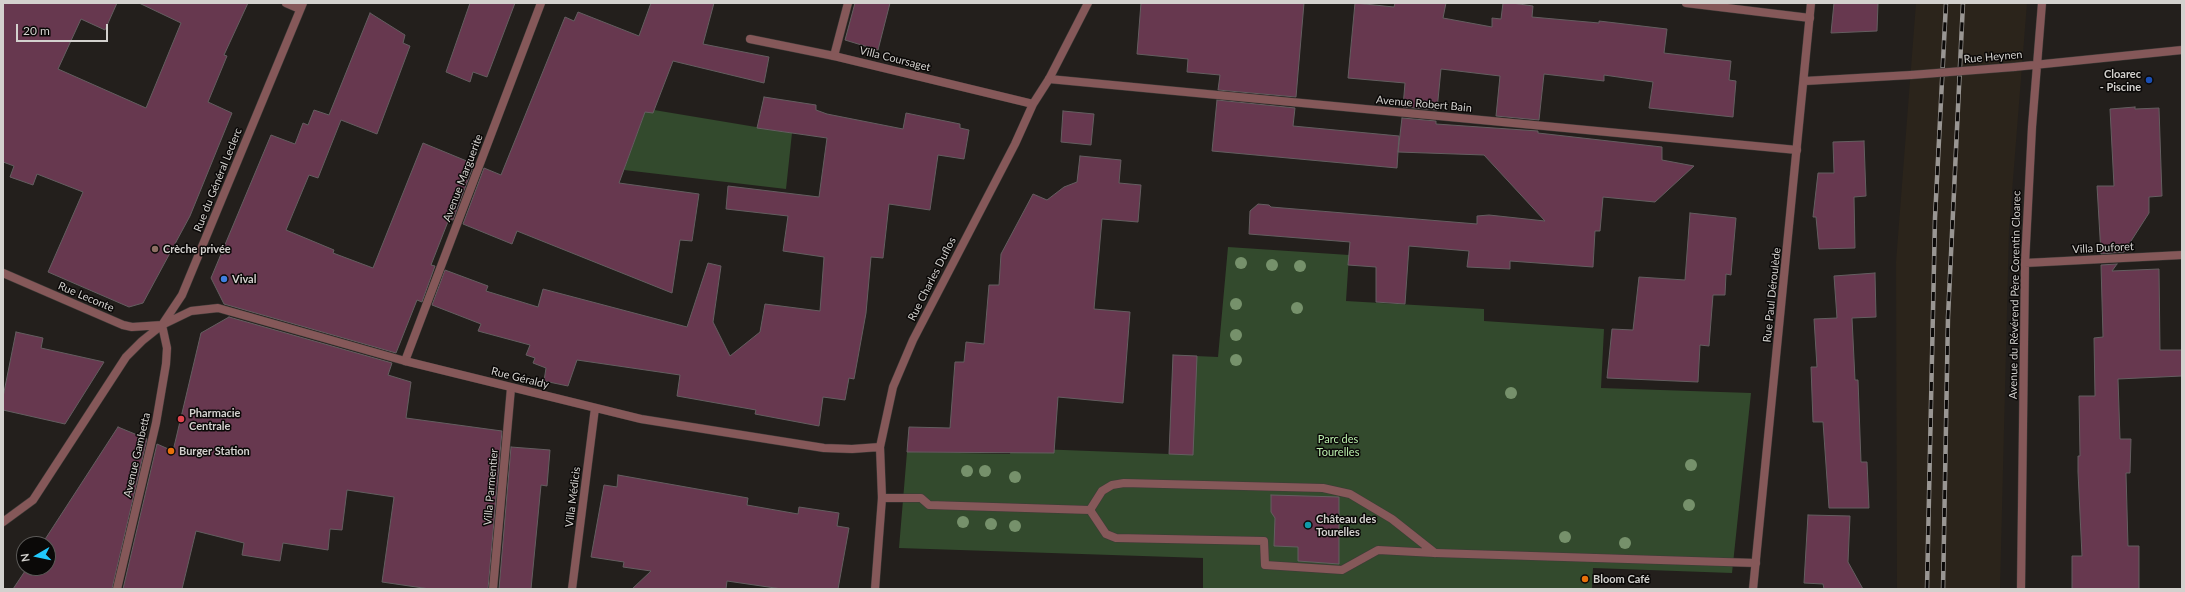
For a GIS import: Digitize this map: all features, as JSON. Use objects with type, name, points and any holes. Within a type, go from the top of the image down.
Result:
[{"type":"street","points":[[286,3],[302,6]]},
{"type":"street","name":"Avenue Marguerite","points":[[405,362],[541,3]]},
{"type":"street","points":[[834,56],[848,3]]},
{"type":"street","name":"Rue Charles Duflos","points":[[875,589],[882,498],[880,447],[893,387],[913,340],[1033,104],[1049,79],[1088,3]]},
{"type":"street","points":[[1686,3],[1810,18]]},
{"type":"street","name":"Rue Paul Déroulède","points":[[1754,589],[1805,81],[1811,3]]},
{"type":"street","name":"Avenue du Révérend Père Corentin Cloarec","points":[[2021,589],[2025,263],[2032,127],[2042,3]]},
{"type":"street","name":"Rue du Général Leclerc","points":[[3,522],[33,500],[126,357],[142,341],[162,325],[188,284],[302,6]]},
{"type":"street","name":"Villa Coursaget","points":[[750,39],[834,56],[1033,104]]},
{"type":"street","name":"Rue Heynen","points":[[1805,81],[2014,67],[2182,50]]},
{"type":"street","name":"Avenue Robert Bain","points":[[1049,79],[1797,150]]},
{"type":"street","name":"Villa Duforet","points":[[2025,263],[2182,255]]},
{"type":"street","name":"Rue Leconte","points":[[3,273],[123,325],[142,327],[162,325]]},
{"type":"street","name":"Rue Géraldy","points":[[162,325],[192,311],[218,308],[405,362],[641,419],[824,448],[852,449],[880,447]]},
{"type":"street","name":"Avenue Gambetta","points":[[117,589],[156,423],[166,364],[167,348],[162,325]]},
{"type":"street","name":"Villa Parmentier","points":[[493,589],[511,388]]},
{"type":"street","name":"Villa Médicis","points":[[572,589],[595,408]]},
{"type":"street","points":[[1090,510],[1102,491],[1112,485],[1124,483],[1323,488],[1350,494],[1392,519],[1435,553]]},
{"type":"street","points":[[882,498],[921,498],[928,505],[1090,510]]},
{"type":"street","points":[[1090,510],[1106,534],[1116,538],[1264,541],[1265,565],[1342,570],[1378,550],[1756,563]]},
{"type":"shaded area","points":[[1916,3],[2027,3],[2009,230],[2000,589],[1897,589],[1896,262]]},
{"type":"green space","points":[[654,110],[792,133],[786,189],[624,170],[645,112]]},
{"type":"green space","name":"Parc des Tourelles","points":[[1228,247],[1349,255],[1346,301],[1484,309],[1484,321],[1604,329],[1601,388],[1751,393],[1732,573],[1593,568],[1592,589],[1203,589],[1203,558],[899,548],[907,452],[1010,454],[1011,448],[1169,454],[1173,355],[1218,357]]},
{"type":"building","points":[[3,3],[117,3],[105,30],[81,19],[58,69],[146,108],[181,23],[139,3],[248,3],[224,55],[227,56],[208,102],[232,113],[190,216],[143,303],[129,307],[48,272],[83,192],[37,174],[33,185],[10,177],[14,166],[3,162]]},
{"type":"building","points":[[470,3],[515,3],[487,77],[473,72],[470,82],[446,72]]},
{"type":"building","points":[[651,3],[714,3],[703,44],[769,57],[764,83],[673,61],[653,113],[645,112],[619,183],[699,194],[692,241],[680,240],[672,293],[517,231],[512,244],[463,224],[484,168],[501,175],[565,17],[574,21],[578,12],[639,36]]},
{"type":"building","points":[[855,3],[890,3],[878,50],[845,40]]},
{"type":"building","points":[[1141,3],[1304,3],[1296,97],[1218,90],[1220,75],[1187,72],[1188,59],[1137,54]]},
{"type":"building","points":[[1355,3],[1394,7],[1395,3],[1446,3],[1443,18],[1492,27],[1492,18],[1501,19],[1503,3],[1512,3],[1533,6],[1532,17],[1599,23],[1599,21],[1667,29],[1664,53],[1731,61],[1729,80],[1736,81],[1733,117],[1649,108],[1653,82],[1604,75],[1604,81],[1544,74],[1539,120],[1496,116],[1500,76],[1441,69],[1437,110],[1403,107],[1405,83],[1348,78]]},
{"type":"building","points":[[1834,3],[1878,3],[1877,31],[1831,33]]},
{"type":"building","points":[[370,13],[405,35],[403,43],[410,46],[377,134],[341,120],[318,178],[309,175],[286,230],[334,250],[333,253],[373,268],[423,143],[474,164],[453,220],[449,219],[431,265],[435,266],[422,302],[417,300],[396,353],[224,304],[211,278],[271,135],[295,144],[303,123],[308,125],[314,110],[329,115]]},
{"type":"building","points":[[764,97],[816,105],[816,110],[827,114],[903,129],[906,113],[960,124],[960,128],[969,130],[964,159],[938,155],[930,210],[889,204],[883,258],[871,257],[866,313],[854,379],[849,378],[845,400],[823,397],[819,426],[755,414],[756,410],[677,396],[680,375],[577,360],[568,386],[544,381],[546,368],[533,363],[535,358],[526,355],[530,345],[478,331],[481,324],[432,305],[445,270],[488,286],[486,291],[538,307],[543,289],[687,327],[708,263],[721,266],[713,322],[730,356],[760,332],[765,304],[820,311],[824,257],[783,251],[788,216],[726,209],[728,186],[819,197],[827,138],[757,128]]},
{"type":"building","points":[[1217,100],[1295,108],[1293,126],[1399,136],[1397,168],[1212,151]]},
{"type":"building","points":[[2135,107],[2135,109],[2159,108],[2162,196],[2149,197],[2149,213],[2124,252],[2101,254],[2097,186],[2114,186],[2110,109]]},
{"type":"building","points":[[1063,111],[1094,114],[1091,145],[1061,142]]},
{"type":"building","points":[[1402,118],[1436,121],[1436,124],[1538,131],[1538,133],[1662,147],[1662,160],[1694,166],[1655,202],[1603,197],[1600,231],[1595,231],[1593,267],[1510,261],[1510,269],[1467,267],[1469,251],[1409,246],[1405,304],[1376,302],[1376,267],[1348,265],[1350,242],[1249,234],[1250,211],[1258,204],[1269,205],[1271,207],[1477,224],[1477,216],[1489,215],[1545,221],[1484,155],[1398,152]]},
{"type":"building","points":[[1864,141],[1866,196],[1854,197],[1855,248],[1819,249],[1816,217],[1813,217],[1818,173],[1834,173],[1833,142]]},
{"type":"building","points":[[1080,156],[1121,160],[1119,183],[1141,185],[1138,222],[1102,219],[1094,309],[1130,312],[1123,403],[1058,397],[1054,453],[907,452],[909,427],[950,428],[955,362],[964,362],[966,342],[984,344],[989,285],[999,285],[1001,254],[1033,194],[1047,200],[1064,187],[1077,182]]},
{"type":"building","points":[[1690,213],[1736,218],[1731,275],[1726,274],[1725,295],[1713,295],[1709,346],[1700,345],[1698,382],[1607,378],[1612,329],[1633,330],[1639,277],[1685,280]]},
{"type":"building","points":[[2117,264],[2112,271],[2159,269],[2160,350],[2182,350],[2182,376],[2118,379],[2120,439],[2131,439],[2130,473],[2126,473],[2128,546],[2139,546],[2139,589],[2072,589],[2072,556],[2082,556],[2078,472],[2078,456],[2080,456],[2079,396],[2095,396],[2094,338],[2103,337],[2101,265]]},
{"type":"building","points":[[1875,273],[1876,317],[1852,318],[1855,380],[1858,380],[1861,462],[1867,462],[1869,508],[1829,508],[1823,422],[1813,422],[1811,367],[1817,367],[1814,319],[1837,318],[1834,276]]},
{"type":"building","points":[[229,317],[392,363],[388,375],[411,382],[406,418],[502,431],[488,589],[430,589],[382,582],[394,497],[347,490],[342,530],[330,529],[328,550],[283,543],[280,561],[242,555],[244,543],[196,531],[182,589],[123,589],[157,444],[173,451],[201,333]]},
{"type":"building","points":[[16,332],[43,338],[41,348],[104,362],[65,424],[3,410],[3,397]]},
{"type":"building","points":[[1173,355],[1197,356],[1193,455],[1169,454]]},
{"type":"building","points":[[118,427],[147,439],[112,589],[13,589],[22,576],[56,576],[56,536],[47,536]]},
{"type":"building","points":[[511,447],[550,450],[547,486],[541,485],[531,589],[499,589]]},
{"type":"building","points":[[618,475],[748,498],[747,505],[798,514],[799,507],[839,513],[837,526],[849,528],[838,589],[782,589],[727,581],[726,589],[632,589],[651,571],[623,567],[624,562],[591,557],[604,485],[617,487]]},
{"type":"building","points":[[1271,495],[1339,497],[1339,564],[1298,561],[1298,547],[1274,546],[1275,518],[1271,512]]},
{"type":"building","points":[[1808,515],[1850,516],[1848,562],[1863,589],[1824,589],[1823,584],[1804,583]]},
{"type":"railway","points":[[1927,589],[1935,218],[1946,3]]},
{"type":"railway","points":[[1943,589],[1948,317],[1963,3]]},
{"type":"place","name":"Cloarec - Piscine","points":[[2149,80]]},
{"type":"place","name":"Crèche privée","points":[[155,249]]},
{"type":"place","name":"Vival","points":[[224,279]]},
{"type":"place","name":"Pharmacie Centrale","points":[[181,419]]},
{"type":"place","name":"Burger Station","points":[[171,451]]},
{"type":"place","name":"Château des Tourelles","points":[[1308,525]]},
{"type":"place","name":"Bloom Café","points":[[1585,579]]}]
